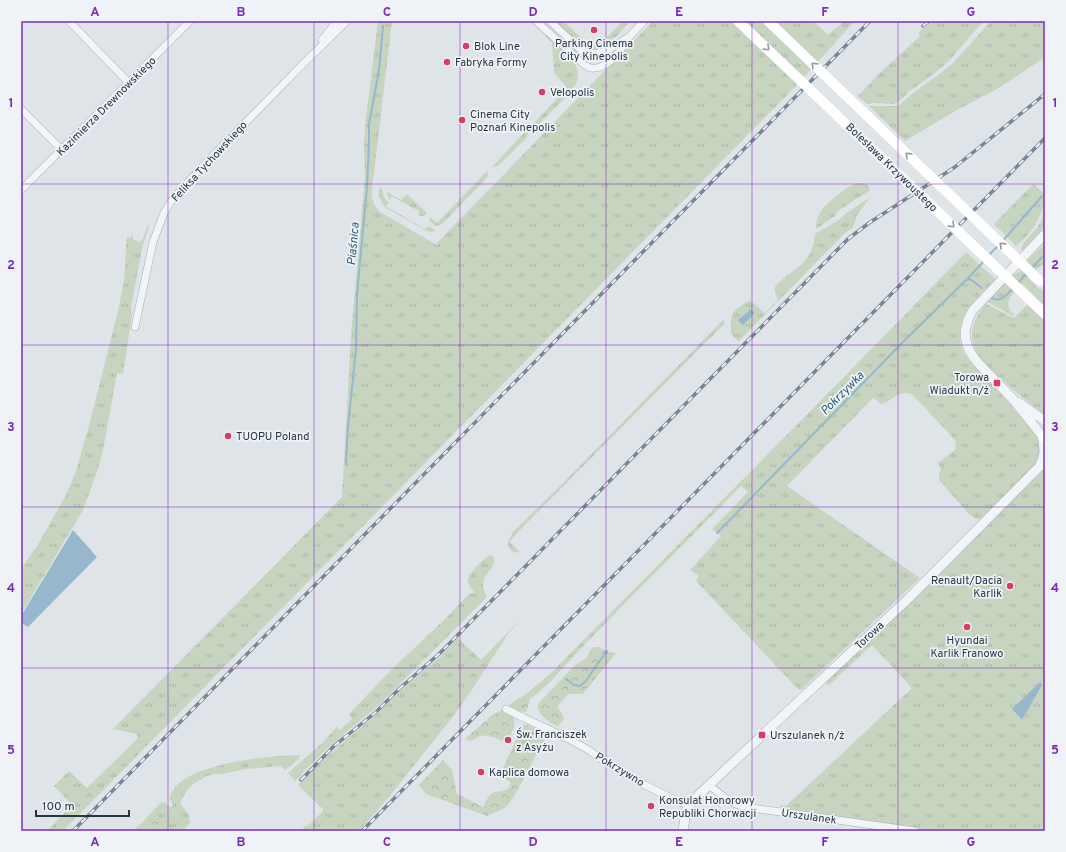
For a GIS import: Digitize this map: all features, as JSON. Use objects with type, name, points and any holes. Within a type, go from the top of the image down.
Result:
[{"type":"main road","name":"Bolesława Krzywoustego","points":[[738,21],[1045,314]]},
{"type":"main road","name":"Bolesława Krzywoustego","points":[[768,21],[1043,283]]},
{"type":"street","points":[[69,21],[129,83]]},
{"type":"street","name":"Kazimierza Drewnowskiego","points":[[21,190],[190,21]]},
{"type":"street","name":"Feliksa Tychowskiego","points":[[306,61],[337,21]]},
{"type":"street","name":"Feliksa Tychowskiego","points":[[135,328],[153,242],[164,212],[172,200],[198,171],[347,21]]},
{"type":"street","points":[[550,21],[582,51],[589,54],[609,49],[629,37]]},
{"type":"street","points":[[537,23],[586,66],[592,68],[600,67],[610,61],[622,49],[629,37],[644,21]]},
{"type":"street","points":[[21,109],[62,150]]},
{"type":"street","points":[[1042,465],[1044,438],[1012,398],[972,357],[967,345],[966,327],[969,316],[981,300],[1045,234]]},
{"type":"street","points":[[1012,398],[1045,421]]},
{"type":"street","name":"Torowa","points":[[689,805],[904,603],[1042,465]]},
{"type":"street","name":"Pokrzywno","points":[[506,709],[587,749],[610,765],[645,785],[679,802],[689,805]]},
{"type":"street","name":"Urszulanek","points":[[709,785],[728,800],[745,807],[915,831]]},
{"type":"street","points":[[683,831],[685,814],[689,805]]},
{"type":"green space","points":[[378,21],[392,21],[372,190],[373,199],[380,212],[437,245],[437,243],[653,21],[813,21],[828,35],[841,24],[841,21],[855,21],[793,89],[63,831],[47,831],[72,805],[54,786],[69,771],[87,788],[138,738],[137,734],[113,729],[342,497],[351,335],[365,176],[364,141]]},
{"type":"green space","points":[[559,21],[564,22],[585,41],[594,43],[604,40],[623,21],[630,21],[619,34],[601,48],[592,51],[584,49],[557,23]]},
{"type":"green space","points":[[933,21],[984,21],[949,61],[898,102],[894,104],[867,104],[858,96],[880,73],[920,36],[918,33]]},
{"type":"green space","points":[[991,21],[1045,21],[1045,57],[999,88],[957,110],[905,141],[869,106],[898,106],[953,63]]},
{"type":"green space","points":[[546,34],[574,63],[577,68],[578,76],[576,84],[567,96],[540,123],[532,125],[566,89],[565,85],[554,73],[552,43],[546,37]]},
{"type":"green space","points":[[528,129],[527,137],[499,165],[492,167]]},
{"type":"green space","points":[[487,171],[488,175],[486,179],[442,224],[437,226],[431,223],[429,220],[430,217],[437,223]]},
{"type":"green space","points":[[860,183],[869,186],[869,192],[841,209],[835,216],[816,229],[817,219],[822,210],[834,198],[848,188]]},
{"type":"green space","points":[[1033,184],[1045,194],[1045,200],[1033,228],[1016,246],[994,224]]},
{"type":"green space","points":[[380,187],[389,203],[385,206],[425,229],[429,226],[435,231],[427,231],[386,208],[380,198]]},
{"type":"green space","points":[[387,192],[401,200],[407,194],[427,213],[423,216],[419,216],[419,211],[391,196],[391,200],[388,197]]},
{"type":"green space","points":[[869,198],[857,215],[851,230],[850,229],[842,236],[739,342],[731,334],[732,317],[735,311],[748,301],[751,301],[765,313],[778,300],[775,291],[776,285],[800,266],[808,257],[813,246],[815,234]]},
{"type":"green space","points":[[1045,211],[1045,226],[1022,251],[1024,242],[1041,222]]},
{"type":"green space","points":[[148,225],[131,307],[132,315],[123,374],[117,373],[103,450],[98,469],[83,510],[21,614],[21,569],[37,546],[66,495],[76,471],[90,422],[119,307],[124,279],[126,240],[128,236],[130,239],[132,235],[134,240],[140,242]]},
{"type":"green space","points":[[1045,243],[1045,264],[1039,267],[1028,278],[1045,293],[1045,307],[1023,284],[1012,295],[1008,302],[1010,310],[1014,315],[1013,316],[988,302],[1012,275],[1019,272],[1029,259]]},
{"type":"green space","points":[[966,252],[995,279],[970,306],[963,318],[960,328],[962,349],[971,363],[996,388],[1036,435],[1040,448],[1036,463],[1031,469],[981,519],[976,519],[968,513],[939,480],[941,469],[938,463],[955,450],[956,443],[954,439],[913,395],[908,393],[900,394],[881,404],[873,398],[787,486],[920,578],[802,689],[798,689],[696,581],[699,576],[690,570],[721,536],[712,529],[748,492],[741,486],[585,644],[550,682],[530,699],[531,693],[526,694],[550,674],[811,411]]},
{"type":"green space","points":[[986,304],[1014,318],[1028,304],[1045,321],[1045,417],[1039,413],[1040,411],[997,375],[984,362],[976,350],[973,343],[972,329],[977,316]]},
{"type":"green space","points":[[724,319],[724,324],[516,534],[510,542],[520,552],[512,551],[509,548],[508,543],[513,532]]},
{"type":"green space","points":[[1045,466],[1045,831],[933,831],[868,823],[781,809],[781,805],[786,806],[912,688],[872,645],[828,686],[826,682],[828,678]]},
{"type":"green space","points":[[490,555],[494,557],[494,562],[484,578],[483,583],[487,597],[379,705],[343,735],[344,736],[330,746],[301,774],[302,776],[295,781],[288,773],[320,745],[337,727],[340,730],[352,719],[349,714],[389,672],[469,594],[474,593],[468,583],[468,579],[476,567]]},
{"type":"green space","points":[[522,618],[508,634],[455,714],[389,797],[359,831],[301,831],[323,811],[323,809],[298,785],[326,757],[378,713],[408,684],[440,657],[458,638],[481,660]]},
{"type":"green space","points":[[594,647],[600,647],[607,652],[616,653],[583,694],[568,694],[557,707],[564,719],[559,727],[541,715],[538,704],[575,665],[587,658],[590,650]]},
{"type":"green space","points":[[531,692],[526,712],[517,711],[513,715],[514,726],[506,742],[486,736],[480,736],[469,741],[466,738],[490,717]]},
{"type":"green space","points":[[523,725],[528,725],[547,735],[517,791],[508,805],[504,808],[487,816],[426,794],[419,785],[443,760],[452,770],[457,794],[483,807],[492,793],[505,790],[510,787],[510,782],[502,775],[502,770]]},
{"type":"green space","points":[[300,755],[299,759],[285,770],[281,766],[246,769],[222,774],[214,774],[207,776],[193,784],[180,802],[189,815],[190,823],[184,830],[185,831],[133,831],[160,803],[164,802],[170,807],[173,806],[169,798],[175,787],[186,778],[216,766],[234,762]]},
{"type":"green space","points":[[156,816],[170,827],[175,827],[176,831],[138,831]]},
{"type":"water","points":[[751,309],[754,314],[743,325],[738,320]]},
{"type":"water","points":[[73,530],[97,557],[28,627],[21,623],[21,616]]},
{"type":"water","points":[[1040,682],[1042,685],[1022,720],[1012,709]]},
{"type":"waterway","name":"Piaśnica","points":[[347,465],[348,426],[356,349],[357,294],[367,187],[369,124],[379,70],[383,26]]},
{"type":"waterway","points":[[1002,242],[1042,196]]},
{"type":"waterway","points":[[988,256],[998,246]]},
{"type":"waterway","name":"Pokrzywka","points":[[1032,268],[1042,257]]},
{"type":"waterway","points":[[968,278],[984,261]]},
{"type":"waterway","name":"Pokrzywka","points":[[1017,284],[1028,272]]},
{"type":"waterway","name":"Pokrzywka","points":[[717,533],[902,343],[966,280],[970,279],[982,288]]},
{"type":"waterway","name":"Pokrzywka","points":[[992,298],[998,300],[1001,299],[1013,288]]},
{"type":"waterway","name":"Pokrzywka","points":[[566,679],[574,685],[580,686],[586,681],[607,651]]},
{"type":"railway","points":[[73,831],[870,21]]},
{"type":"railway","points":[[923,26],[929,21]]},
{"type":"railway","points":[[399,689],[439,654],[848,239],[869,223],[955,167],[1045,94]]},
{"type":"railway","points":[[362,831],[1045,138]]},
{"type":"railway","points":[[301,780],[333,747],[376,712],[403,685]]},
{"type":"place","name":"Parking Cinema City Kinepolis","points":[[594,30]]},
{"type":"place","name":"Blok Line","points":[[466,46]]},
{"type":"place","name":"Fabryka Formy","points":[[447,62]]},
{"type":"place","name":"Velopolis","points":[[542,92]]},
{"type":"place","name":"Cinema City Poznań Kinepolis","points":[[462,120]]},
{"type":"place","name":"Torowa Wiadukt n/ż","points":[[997,383]]},
{"type":"place","name":"TUOPU Poland","points":[[228,436]]},
{"type":"place","name":"Renault/Dacia Karlik","points":[[1010,586]]},
{"type":"place","name":"Hyundai Karlik Franowo","points":[[967,627]]},
{"type":"place","name":"Urszulanek n/ż","points":[[762,735]]},
{"type":"place","name":"Św. Franciszek z Asyżu","points":[[508,740]]},
{"type":"place","name":"Kaplica domowa","points":[[481,772]]},
{"type":"place","name":"Konsulat Honorowy Republiki Chorwacji","points":[[651,806]]}]
